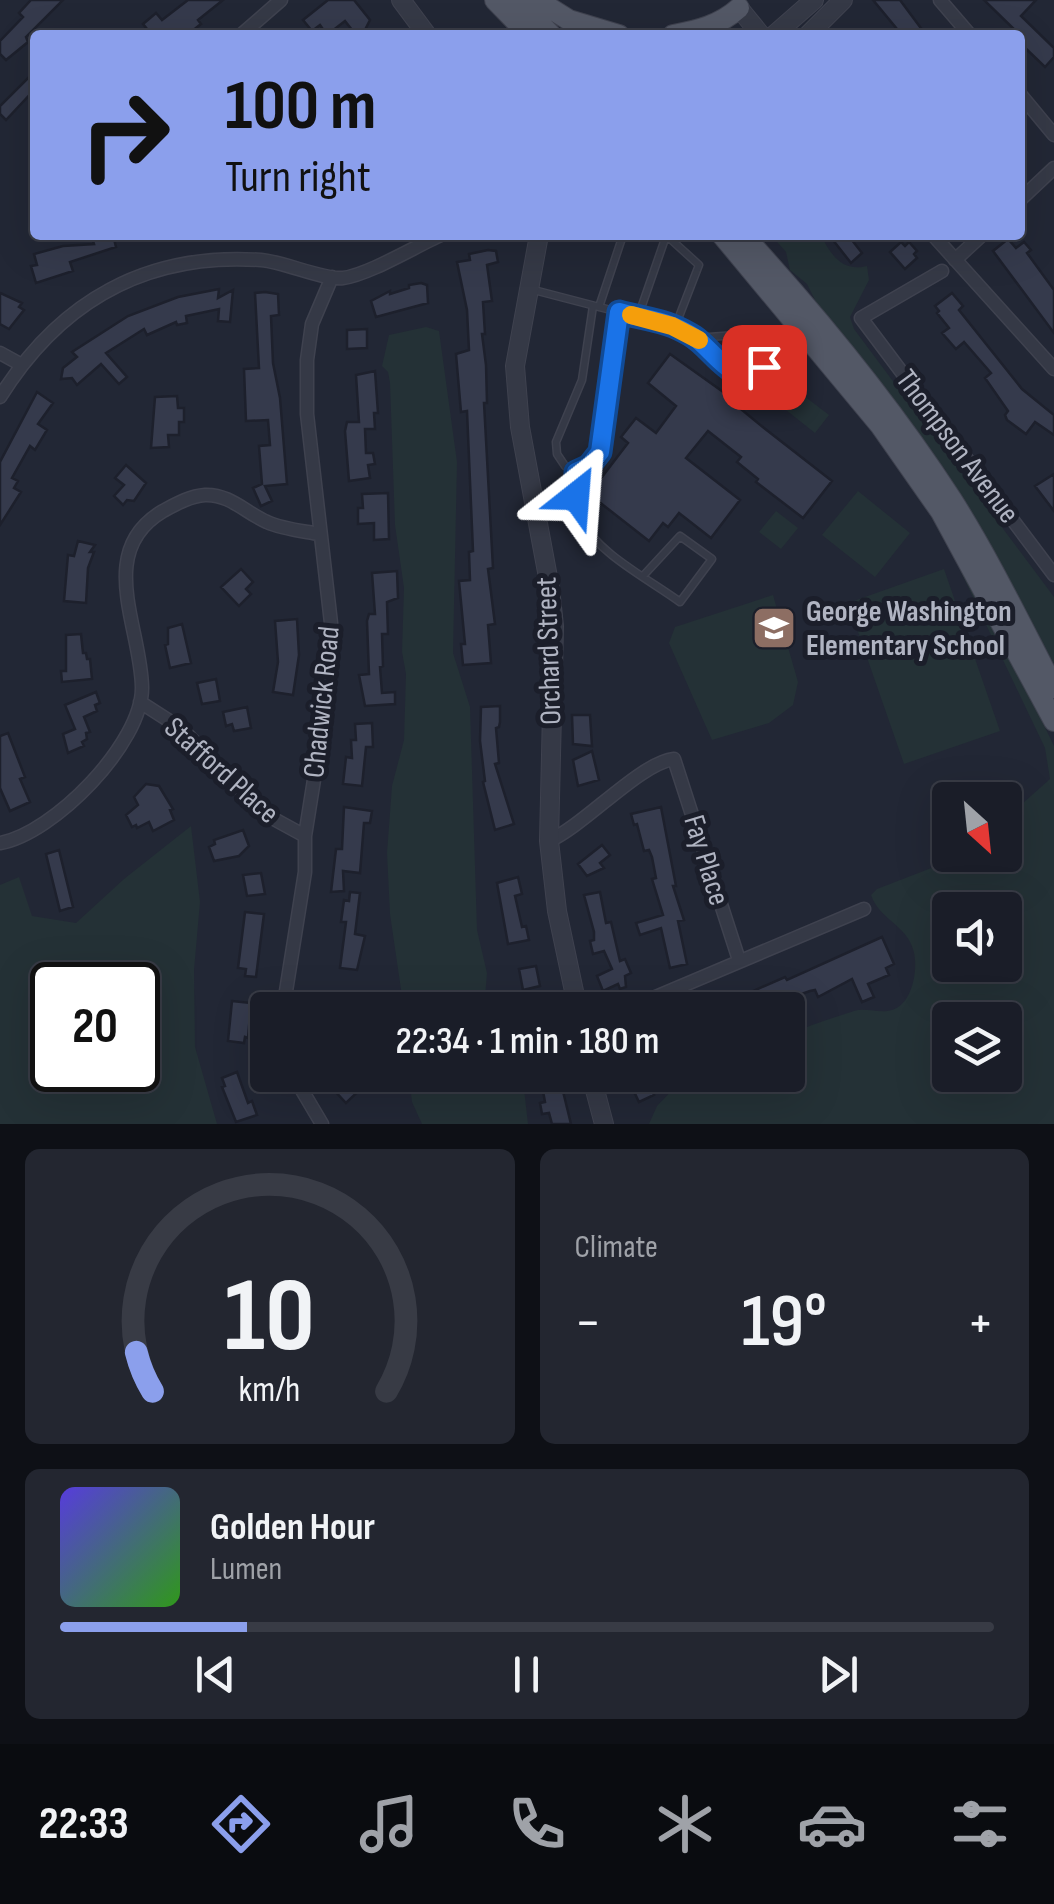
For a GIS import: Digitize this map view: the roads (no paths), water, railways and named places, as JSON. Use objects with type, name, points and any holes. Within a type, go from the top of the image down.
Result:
[{"type":"main road","points":[[495,0],[524,30]]},
{"type":"main road","points":[[517,0],[546,30]]},
{"type":"main road","points":[[536,0],[569,20],[603,30]]},
{"type":"main road","points":[[693,30],[727,18],[738,3]]},
{"type":"main road","points":[[726,240],[880,425],[940,512],[1054,721]]},
{"type":"main road","points":[[747,240],[882,401],[954,502],[1054,688]]},
{"type":"main road","points":[[757,240],[798,299]]},
{"type":"street","points":[[247,30],[281,0]]},
{"type":"street","points":[[401,0],[423,30]]},
{"type":"street","points":[[780,30],[814,0]]},
{"type":"street","points":[[940,0],[966,30]]},
{"type":"street","points":[[813,30],[841,2]]},
{"type":"street","points":[[822,30],[841,2]]},
{"type":"street","points":[[738,3],[757,30]]},
{"type":"street","points":[[1025,100],[1054,134]]},
{"type":"street","points":[[1025,195],[1054,168]]},
{"type":"street","points":[[0,397],[20,364],[56,326],[111,286],[153,270],[232,258],[268,261],[332,277],[355,274],[430,240]]},
{"type":"street","name":"Orchard Street","points":[[542,240],[515,366],[520,427],[554,626],[549,842],[574,992]]},
{"type":"street","points":[[937,240],[1054,369]]},
{"type":"street","points":[[955,260],[977,240]]},
{"type":"street","name":"Thompson Avenue","points":[[942,271],[862,318],[1053,571]]},
{"type":"street","name":"Chadwick Road","points":[[287,992],[305,872],[305,836],[321,736],[331,623],[306,414],[312,324],[332,277]]},
{"type":"street","points":[[0,353],[20,364]]},
{"type":"street","points":[[2,843],[60,814],[86,790],[133,727],[142,688],[124,576],[132,544],[147,520],[180,501],[203,495],[223,496],[270,524],[319,534]]},
{"type":"street","name":"Stafford Place","points":[[140,702],[182,730],[263,813],[305,836]]},
{"type":"street","name":"Fay Place","points":[[549,842],[570,832],[664,760],[674,759],[738,960]]},
{"type":"street","points":[[666,992],[864,909]]},
{"type":"street","points":[[302,1092],[322,1124]]},
{"type":"street","points":[[596,1092],[604,1124]]},
{"type":"lane","points":[[576,472],[565,466],[557,454],[556,442],[582,380],[596,306],[621,240]]},
{"type":"lane","points":[[638,317],[664,240]]},
{"type":"lane","points":[[671,240],[698,265],[675,328]]},
{"type":"lane","points":[[529,289],[675,328],[696,338],[734,372],[749,377],[758,375],[764,367],[766,352],[760,341],[736,336],[696,338]]},
{"type":"lane","points":[[576,472],[589,466],[600,452],[619,312]]},
{"type":"lane","points":[[576,472],[581,520],[601,547],[680,602],[712,559],[680,536],[643,576]]},
{"type":"place","name":"George Washington Elementary School","points":[[774,628]]}]
